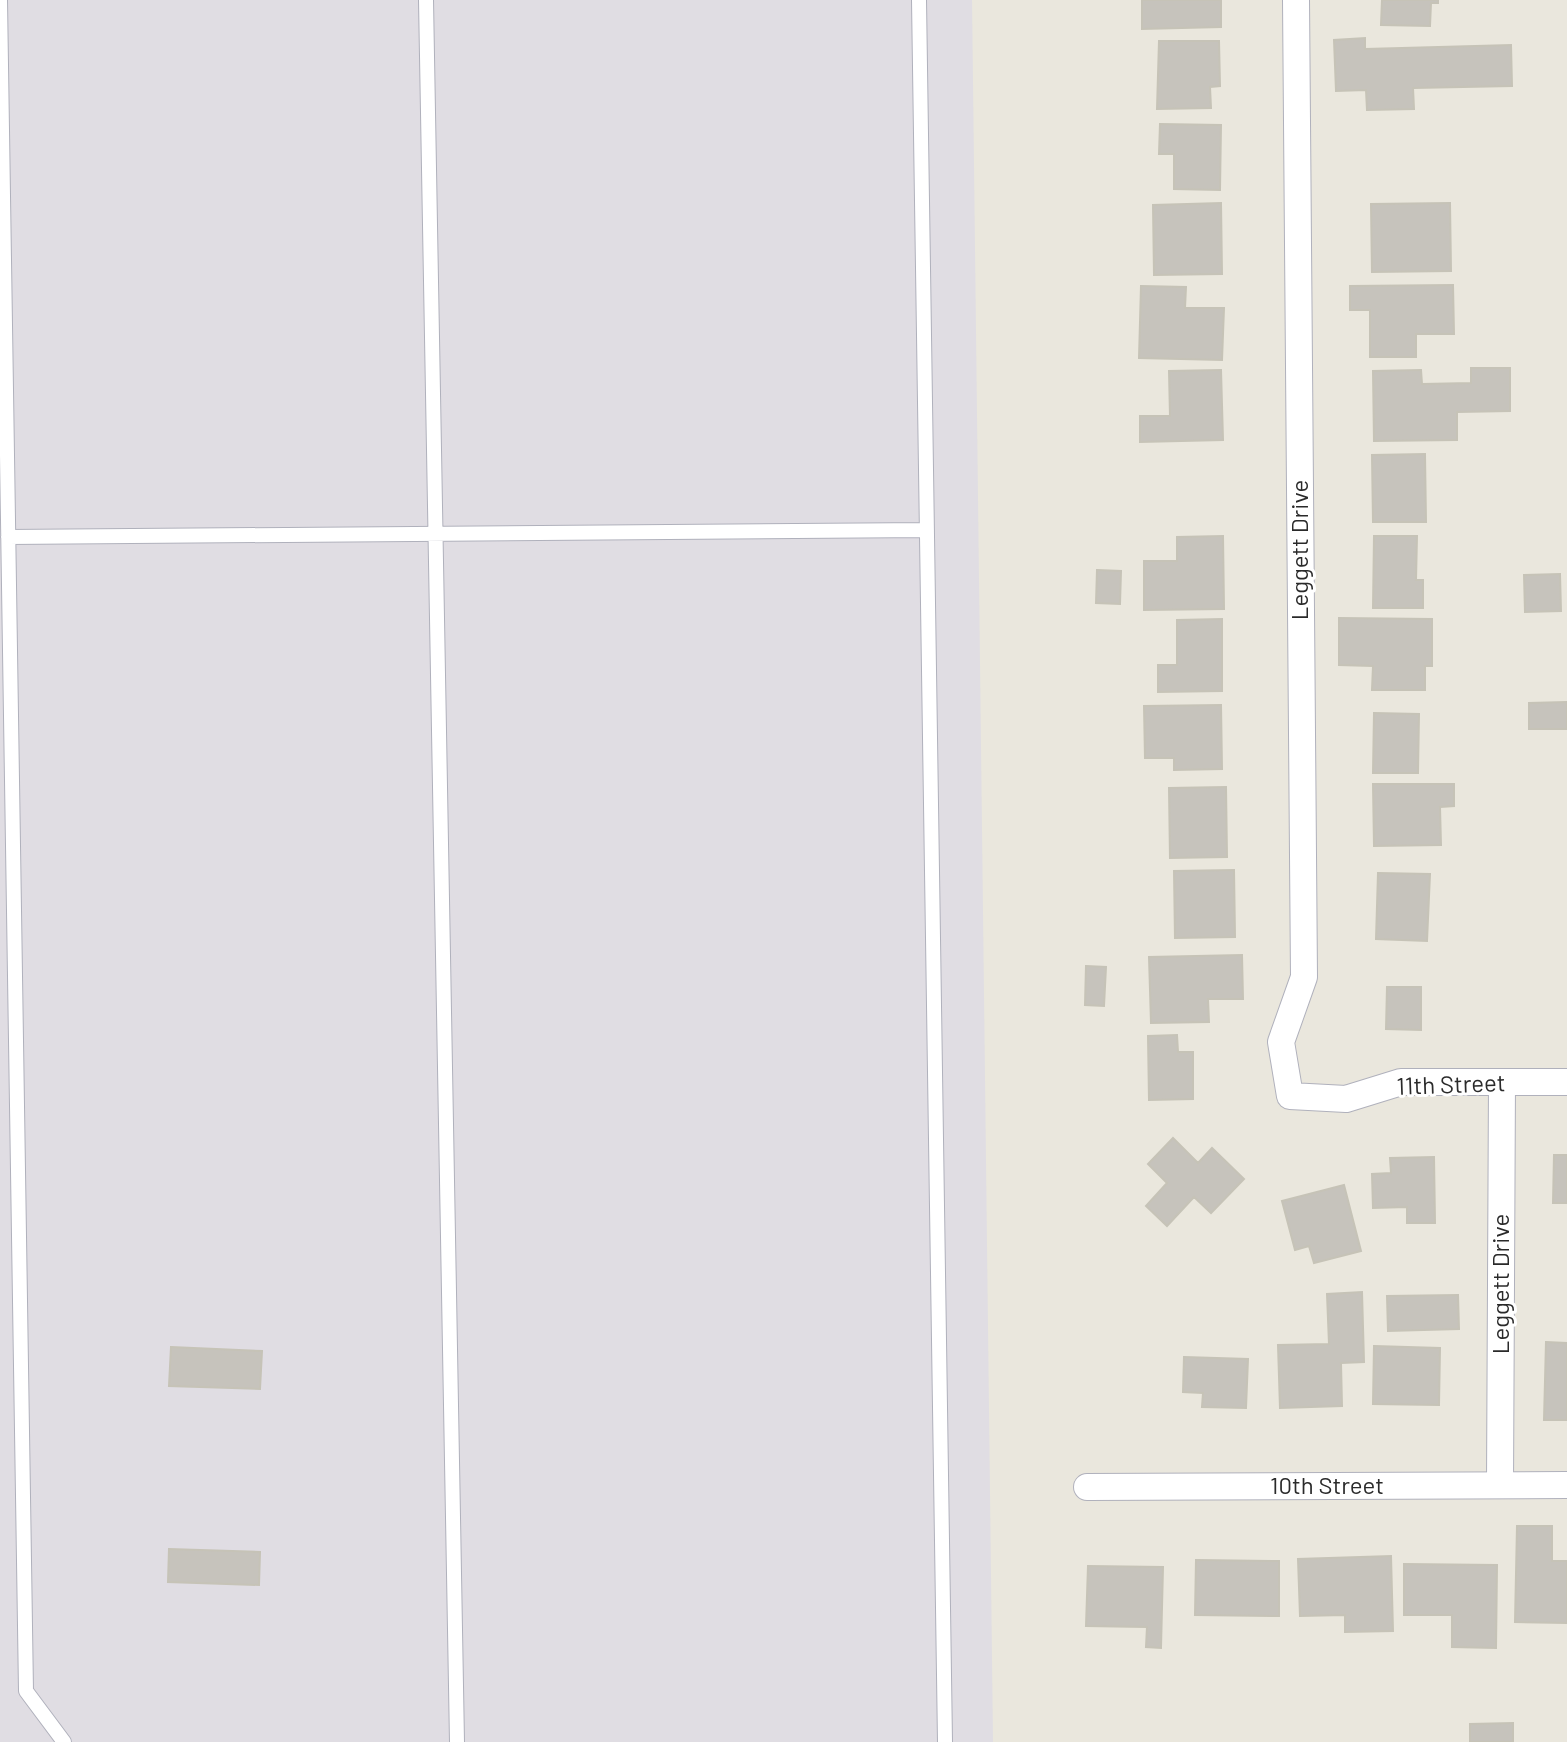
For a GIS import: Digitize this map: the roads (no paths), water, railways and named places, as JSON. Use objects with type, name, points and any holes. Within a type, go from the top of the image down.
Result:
[{"type":"street","name":"Leggett Drive","points":[[1290,1096],[1281,1042],[1304,977],[1296,0]]},
{"type":"street","name":"11th Street","points":[[1290,1096],[1346,1099],[1401,1082],[1567,1082]]},
{"type":"street","name":"Leggett Drive","points":[[1500,1485],[1502,1082]]},
{"type":"street","name":"10th Street","points":[[1087,1487],[1567,1485]]},
{"type":"lane","points":[[0,0],[26,1691],[64,1742]]},
{"type":"lane","points":[[426,0],[457,1742]]},
{"type":"lane","points":[[919,0],[945,1742]]},
{"type":"lane","points":[[8,537],[927,530]]}]
